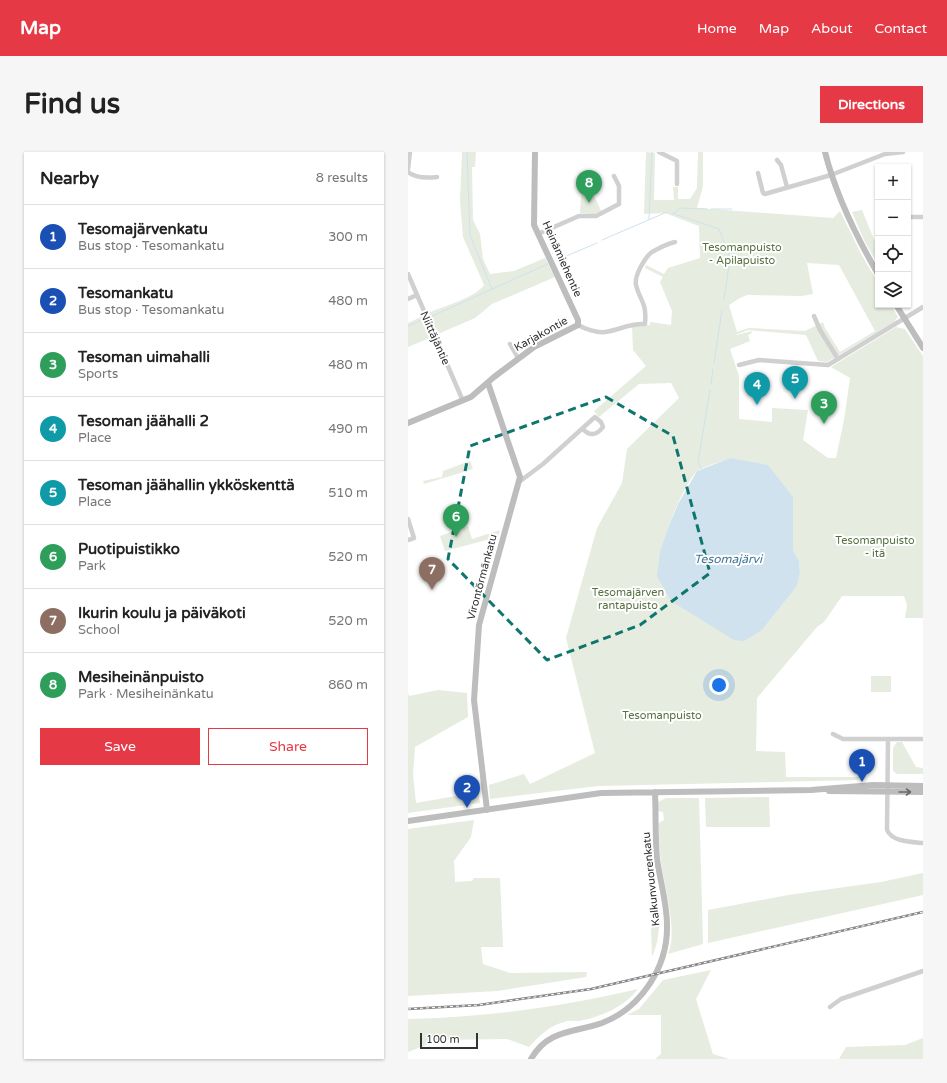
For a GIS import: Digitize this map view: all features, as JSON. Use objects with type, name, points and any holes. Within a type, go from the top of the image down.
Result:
[{"type":"street","points":[[408,169],[410,152]]},
{"type":"street","name":"Heinämiehentie","points":[[535,152],[534,225],[578,320],[578,326]]},
{"type":"street","points":[[659,152],[677,161],[677,184]]},
{"type":"street","points":[[825,152],[831,175],[846,213],[877,272]]},
{"type":"street","points":[[758,173],[763,193],[765,194],[831,175],[885,154],[903,152]]},
{"type":"street","points":[[777,160],[787,187]]},
{"type":"street","points":[[408,172],[411,175],[430,178],[437,177]]},
{"type":"street","points":[[538,234],[580,216],[596,216],[616,206],[618,204],[619,186],[614,176]]},
{"type":"street","points":[[911,217],[923,217]]},
{"type":"street","name":"Karjakontie","points":[[408,423],[463,401],[534,347],[578,326],[606,332],[632,323],[645,324],[646,312],[636,286],[636,278],[651,252],[675,242]]},
{"type":"street","name":"Niittäjäntie","points":[[408,274],[463,401]]},
{"type":"street","points":[[408,299],[416,295]]},
{"type":"street","points":[[739,365],[759,360],[828,365],[923,307]]},
{"type":"street","points":[[898,308],[923,348]]},
{"type":"street","points":[[814,316],[838,359]]},
{"type":"street","points":[[510,344],[518,358]]},
{"type":"street","points":[[488,383],[519,472],[519,482]]},
{"type":"street","points":[[519,482],[543,464],[583,429]]},
{"type":"street","name":"Virontörmänkatu","points":[[487,810],[474,700],[479,626],[519,482]]},
{"type":"street","points":[[408,519],[414,538],[408,540]]},
{"type":"street","points":[[833,734],[843,740],[923,739]]},
{"type":"street","points":[[888,739],[888,833],[900,839],[923,843]]},
{"type":"street","points":[[811,790],[887,785],[923,786]]},
{"type":"street","points":[[408,821],[601,793],[811,790],[923,792]]},
{"type":"street","name":"Kalkunvuorenkatu","points":[[531,1059],[549,1039],[613,1018],[634,1002],[647,988],[662,958],[667,926],[657,860],[655,792]]},
{"type":"street","points":[[830,1008],[841,999],[923,971]]},
{"type":"highlighted area","points":[[606,397],[673,436],[710,573],[640,625],[547,660],[448,559],[470,446]]},
{"type":"green space","points":[[462,152],[476,152],[475,167],[472,167],[473,220],[480,234],[483,259],[490,274],[514,271],[545,258],[555,277],[492,304],[475,318],[438,334],[428,313],[467,298],[480,290],[484,285],[463,237],[460,201]]},
{"type":"green space","points":[[646,152],[655,153],[654,200],[674,200],[673,187],[678,187],[678,199],[690,199],[697,188],[698,152],[703,152],[703,186],[697,208],[833,218],[840,211],[860,252],[875,278],[875,308],[893,308],[898,317],[894,322],[827,362],[818,361],[806,335],[748,330],[733,336],[752,331],[751,334],[748,335],[750,341],[730,349],[739,376],[739,419],[772,422],[772,408],[808,410],[803,440],[828,458],[836,458],[844,420],[850,378],[831,367],[896,327],[905,329],[923,356],[923,618],[905,618],[907,605],[904,596],[842,596],[824,622],[817,627],[757,698],[756,751],[785,752],[786,777],[859,777],[858,780],[598,786],[490,799],[489,785],[524,774],[530,784],[595,753],[566,638],[597,528],[622,483],[627,449],[679,398],[671,383],[639,384],[599,417],[594,411],[646,366],[633,350],[632,326],[650,325],[650,322],[671,325],[672,311],[660,282],[663,277],[645,268],[646,265],[664,274],[668,268],[700,258],[699,226],[665,213],[644,214]],"holes":[[[807,263],[839,265],[875,331],[840,352],[825,328],[823,322],[805,331],[749,328],[737,332],[729,305],[747,295],[802,296],[813,294]],[[730,458],[792,533],[793,550],[799,561],[800,573],[790,595],[762,630],[660,563],[661,553],[668,529],[678,503],[690,480],[699,470]]]},
{"type":"green space","points":[[581,195],[594,195],[601,211],[594,214],[580,213]]},
{"type":"green space","points":[[862,210],[875,242],[875,260],[864,240],[852,212]]},
{"type":"green space","points":[[423,316],[432,337],[408,347],[408,323]]},
{"type":"green space","points":[[470,461],[473,469],[424,484],[423,481],[442,477],[443,471]]},
{"type":"green space","points":[[468,526],[472,539],[500,530],[498,537],[445,551],[440,536]]},
{"type":"green space","points":[[871,676],[891,676],[891,692],[871,692]]},
{"type":"green space","points":[[438,690],[467,693],[468,717],[415,747],[413,774],[416,803],[456,796],[477,784],[480,803],[408,813],[408,693],[409,696]]},
{"type":"green space","points":[[897,742],[902,742],[916,767],[923,768],[923,774],[897,774],[893,771],[893,748]]},
{"type":"green space","points":[[769,797],[770,827],[706,827],[705,798]]},
{"type":"green space","points":[[666,798],[699,798],[703,944],[668,954],[672,932],[669,905],[661,865],[659,838],[659,823],[664,820],[663,812],[658,811],[658,802]]},
{"type":"green space","points":[[474,820],[471,837],[454,861],[455,882],[472,881],[474,878],[500,878],[503,947],[481,947],[483,964],[510,973],[587,972],[586,977],[497,991],[408,996],[408,829]]},
{"type":"green space","points":[[649,859],[657,896],[659,921],[656,945],[652,957]]},
{"type":"green space","points":[[923,873],[923,895],[708,943],[708,910],[788,895],[881,882]]},
{"type":"green space","points":[[711,970],[696,999],[713,1054],[729,1059],[655,1059],[661,1054],[661,1015],[627,1015],[639,1009],[663,980]]},
{"type":"green space","points":[[638,989],[626,1001],[604,1014],[579,1021],[566,1021],[554,1026],[541,1035],[529,1047],[507,1039],[439,1040],[408,1052],[408,1019],[467,1016],[524,1010],[580,1001]]},
{"type":"green space","points":[[923,1038],[923,1059],[839,1059],[846,1047],[905,1045]]},
{"type":"water","name":"Tesomajärvi","points":[[730,458],[768,465],[793,497],[793,550],[799,561],[800,573],[797,585],[762,630],[744,641],[734,640],[671,601],[657,576],[660,552],[668,528],[678,504],[697,471]]},
{"type":"waterway","points":[[467,152],[470,235],[492,289]]},
{"type":"waterway","points":[[649,219],[652,152]]},
{"type":"waterway","points":[[674,213],[680,208],[707,209]]},
{"type":"waterway","points":[[711,209],[732,209]]},
{"type":"waterway","points":[[602,240],[667,212]]},
{"type":"waterway","points":[[672,213],[719,229],[730,258],[724,300]]},
{"type":"waterway","points":[[557,260],[597,243]]},
{"type":"waterway","points":[[430,317],[548,264]]},
{"type":"waterway","points":[[714,363],[722,310]]},
{"type":"waterway","points":[[408,326],[424,319]]},
{"type":"waterway","points":[[711,384],[713,369]]},
{"type":"waterway","points":[[701,469],[698,462],[710,390]]},
{"type":"railway","points":[[408,1009],[479,1005],[591,989],[923,912]]},
{"type":"place","name":"Mesiheinänpuisto","points":[[589,203]]},
{"type":"place","name":"Tesoman jäähallin ykköskenttä","points":[[795,399]]},
{"type":"place","name":"Tesoman jäähalli 2","points":[[757,405]]},
{"type":"place","name":"Tesoman uimahalli","points":[[824,424]]},
{"type":"place","name":"Puotipuistikko","points":[[456,537]]},
{"type":"place","name":"Ikurin koulu ja päiväkoti","points":[[432,590]]},
{"type":"place","name":"Tesomajärvenkatu","points":[[862,782]]},
{"type":"place","name":"Tesomankatu","points":[[467,808]]},
{"type":"park label","name":"Tesomanpuisto - Apilapuisto","points":[[742,253]]},
{"type":"park label","name":"Tesomanpuisto - itä","points":[[875,546]]},
{"type":"park label","name":"Tesomajärven rantapuisto","points":[[628,598]]},
{"type":"park label","name":"Tesomanpuisto","points":[[662,715]]}]
